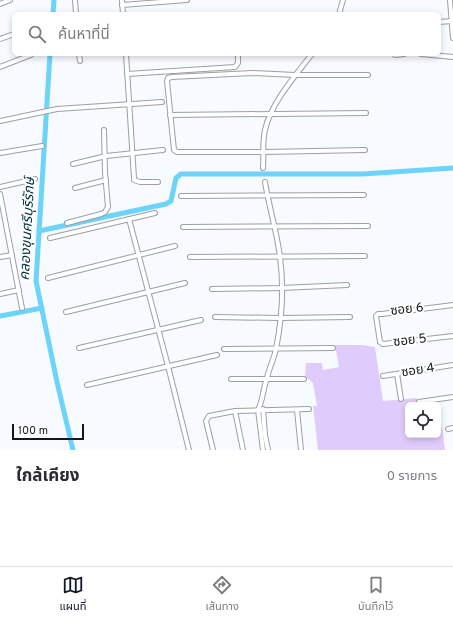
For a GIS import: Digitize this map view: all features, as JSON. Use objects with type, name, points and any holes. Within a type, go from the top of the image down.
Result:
[{"type":"street","points":[[0,4],[10,0]]},
{"type":"street","points":[[75,0],[76,12]]},
{"type":"street","points":[[123,12],[122,2],[187,0]]},
{"type":"street","points":[[340,12],[343,0]]},
{"type":"street","points":[[450,0],[453,38]]},
{"type":"street","points":[[441,22],[452,21]]},
{"type":"street","points":[[0,39],[12,35]]},
{"type":"street","points":[[0,67],[28,56]]},
{"type":"street","points":[[79,56],[80,61]]},
{"type":"street","points":[[126,56],[134,180],[140,182],[158,182]]},
{"type":"street","points":[[127,74],[235,67],[238,63],[238,56]]},
{"type":"street","points":[[263,168],[265,132],[271,114],[296,75],[310,56]]},
{"type":"street","points":[[441,56],[453,57]]},
{"type":"street","points":[[365,150],[177,152],[174,150],[167,81],[170,77],[252,73],[296,75],[368,75]]},
{"type":"street","points":[[0,121],[57,109],[162,102]]},
{"type":"street","points":[[170,116],[366,113]]},
{"type":"street","points":[[67,223],[106,212],[108,207],[104,130]]},
{"type":"street","points":[[0,153],[42,146]]},
{"type":"street","points":[[73,164],[106,156],[163,150]]},
{"type":"street","points":[[0,187],[35,179]]},
{"type":"street","points":[[75,188],[106,180]]},
{"type":"street","points":[[263,450],[261,405],[266,380],[276,349],[282,288],[280,258],[275,226],[264,182]]},
{"type":"street","points":[[0,194],[2,220],[12,255],[22,308]]},
{"type":"street","points":[[181,196],[267,197],[364,195]]},
{"type":"street","points":[[50,238],[156,213]]},
{"type":"street","points":[[129,220],[189,450]]},
{"type":"street","points":[[183,227],[368,226]]},
{"type":"street","points":[[48,278],[175,246]]},
{"type":"street","points":[[0,257],[12,255]]},
{"type":"street","points":[[190,258],[365,256]]},
{"type":"street","points":[[66,312],[185,282]]},
{"type":"street","points":[[212,289],[347,285]]},
{"type":"street","points":[[0,294],[19,290]]},
{"type":"street","name":"ซอย 6","points":[[378,330],[376,317],[378,314],[453,305]]},
{"type":"street","points":[[215,317],[350,317]]},
{"type":"street","points":[[79,348],[201,320]]},
{"type":"street","name":"ซอย 5","points":[[378,330],[380,342],[385,344],[453,336]]},
{"type":"street","points":[[224,349],[333,348]]},
{"type":"street","points":[[87,385],[217,355]]},
{"type":"street","name":"ซอย 4","points":[[383,376],[453,366]]},
{"type":"street","points":[[397,374],[401,398]]},
{"type":"street","points":[[231,379],[304,379]]},
{"type":"street","points":[[419,402],[453,397]]},
{"type":"street","points":[[213,450],[207,419],[209,416],[235,411],[308,409]]},
{"type":"street","points":[[261,410],[268,450]]},
{"type":"street","points":[[296,410],[301,450]]},
{"type":"street","points":[[235,411],[243,450]]},
{"type":"shaded area","points":[[335,345],[361,345],[375,347],[383,401],[417,398],[418,402],[405,402],[405,438],[441,438],[442,427],[445,450],[318,450],[313,406],[317,406],[313,383],[305,376],[306,363],[322,363],[323,370],[339,367]]},
{"type":"waterway","name":"คลองขุนศรีบุรีรักษ์","points":[[53,12],[54,0]]},
{"type":"waterway","name":"คลองขุนศรีบุรีรักษ์","points":[[50,56],[36,281],[73,450]]},
{"type":"waterway","points":[[39,231],[166,204],[171,201],[176,178],[181,174],[363,174],[453,168]]},
{"type":"waterway","points":[[0,316],[42,308]]}]
